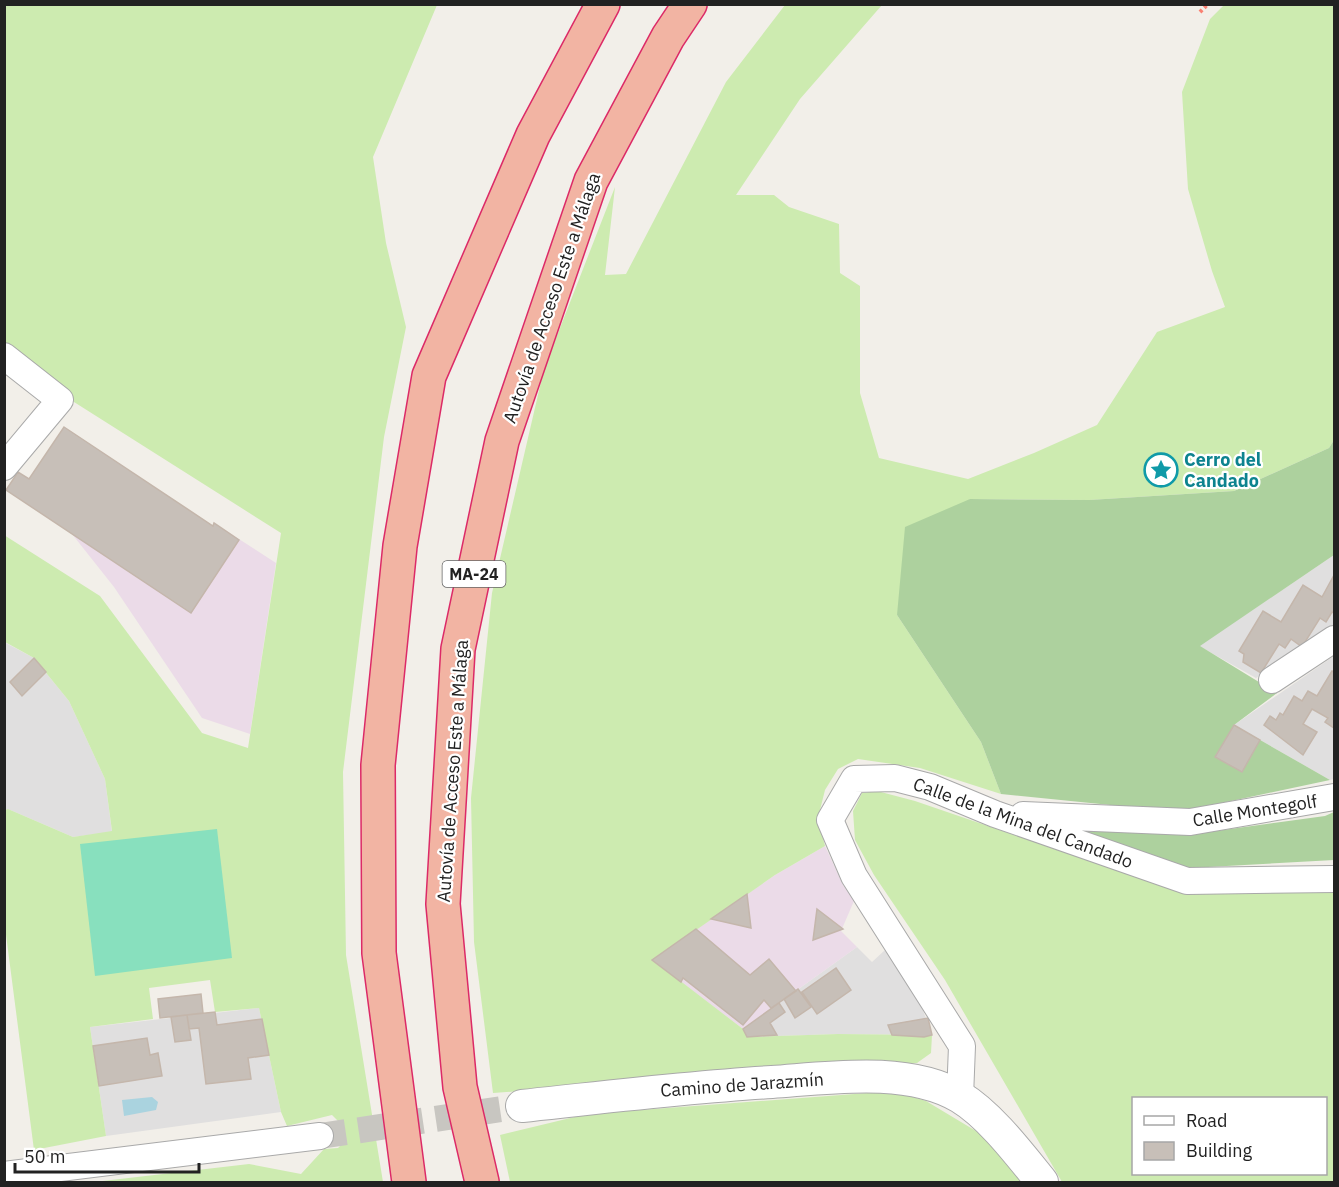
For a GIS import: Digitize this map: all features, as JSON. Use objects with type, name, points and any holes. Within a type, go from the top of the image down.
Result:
[{"type":"highway","points":[[409,1182],[379,953],[378,765],[400,546],[429,376],[533,135],[603,4]]},
{"type":"highway","name":"Autovía de Acceso Este a Málaga","points":[[482,1182],[460,1087],[442,904],[458,649],[502,441],[591,181],[668,37],[690,4]]},
{"type":"street","points":[[4,356],[60,400],[4,467]]},
{"type":"street","points":[[1272,680],[1335,639]]},
{"type":"street","name":"Calle de la Mina del Candado","points":[[960,1097],[962,1046],[854,876],[830,820],[854,779],[895,778],[930,786],[995,814],[1187,881],[1335,879]]},
{"type":"street","name":"Calle Montegolf","points":[[995,814],[1190,822],[1335,797]]},
{"type":"street","name":"Camino de Jarazmín","points":[[522,1106],[695,1087],[858,1076],[922,1082],[960,1097],[995,1128],[1042,1182]]},
{"type":"street","points":[[4,1175],[320,1136]]},
{"type":"path","points":[[1200,12],[1208,4]]},
{"type":"shaded area","points":[[64,427],[212,526],[214,523],[276,563],[250,734],[202,718],[114,587],[72,534],[6,490],[18,472],[30,479]]},
{"type":"shaded area","points":[[1334,555],[1334,626],[1256,678],[1199,646]]},
{"type":"shaded area","points":[[4,642],[34,658],[69,701],[105,779],[112,832],[73,837],[8,809],[5,810]]},
{"type":"shaded area","points":[[1334,656],[1334,779],[1330,780],[1234,725]]},
{"type":"shaded area","points":[[825,846],[843,885],[854,901],[841,931],[857,947],[743,1029],[652,960],[775,875]]},
{"type":"shaded area","points":[[857,947],[872,962],[885,950],[914,986],[932,1035],[838,1034],[747,1037],[743,1029]]},
{"type":"shaded area","points":[[259,1008],[281,1112],[106,1136],[90,1027]]},
{"type":"green space","points":[[5,5],[437,5],[373,157],[386,243],[406,327],[384,437],[343,772],[346,955],[383,1182],[94,1182],[249,1164],[301,1174],[324,1149],[338,1148],[343,1143],[340,1123],[332,1115],[287,1126],[281,1112],[259,1008],[215,1012],[210,980],[149,988],[153,1019],[90,1027],[106,1136],[34,1150],[5,927],[5,810],[8,809],[73,837],[112,831],[105,779],[69,701],[34,658],[5,642],[4,535],[100,596],[202,733],[248,748],[281,533],[74,402],[5,345]]},
{"type":"green space","points":[[785,5],[882,5],[800,99],[736,195],[774,195],[789,207],[839,224],[840,273],[860,286],[860,393],[879,458],[968,479],[1097,425],[1157,332],[1225,307],[1188,189],[1182,92],[1210,19],[1224,5],[1334,5],[1334,440],[1329,448],[1234,491],[1089,500],[970,499],[897,615],[981,742],[1001,794],[920,768],[858,759],[838,769],[825,790],[818,818],[825,846],[775,875],[653,960],[743,1029],[747,1037],[838,1034],[932,1035],[931,1053],[917,1063],[493,1093],[474,942],[471,798],[492,593],[544,369],[615,187],[605,275],[626,274],[726,82]]},
{"type":"green space","points":[[1334,440],[1334,555],[1200,646],[1277,693],[1234,725],[1330,780],[1180,812],[1001,794],[981,742],[897,615],[905,527],[970,499],[1089,500],[1234,491],[1329,448]]},
{"type":"green space","points":[[877,791],[915,801],[1172,889],[1245,893],[1334,892],[1334,1182],[1062,1182],[945,980],[874,875],[855,840],[853,811],[862,793]]},
{"type":"green space","points":[[1334,812],[1334,860],[1190,868],[1048,823],[1201,833],[1325,816]]},
{"type":"green space","points":[[217,829],[232,958],[95,976],[80,844]]},
{"type":"green space","points":[[894,1091],[926,1101],[991,1140],[1024,1182],[510,1182],[500,1135],[587,1114]]},
{"type":"water","points":[[152,1097],[158,1102],[156,1110],[124,1116],[122,1100]]},
{"type":"building","points":[[64,427],[213,526],[214,523],[239,540],[191,613],[6,490],[18,472],[29,479]]},
{"type":"building","points":[[1334,575],[1334,613],[1332,612],[1326,622],[1320,618],[1302,647],[1291,639],[1285,648],[1279,644],[1261,673],[1243,662],[1244,654],[1239,651],[1263,611],[1281,622],[1303,585],[1322,597]]},
{"type":"building","points":[[34,658],[46,672],[22,696],[10,682]]},
{"type":"building","points":[[1332,671],[1334,672],[1334,728],[1325,722],[1328,718],[1312,709],[1303,724],[1317,732],[1303,755],[1264,725],[1270,716],[1276,720],[1280,713],[1283,715],[1294,696],[1302,701],[1308,691],[1317,696]]},
{"type":"building","points":[[1234,725],[1260,740],[1242,772],[1215,757]]},
{"type":"building","points":[[747,894],[751,928],[711,919]]},
{"type":"building","points":[[817,909],[843,929],[813,940]]},
{"type":"building","points":[[696,929],[750,975],[769,959],[796,991],[771,1008],[764,1000],[743,1025],[683,978],[681,982],[652,960]]},
{"type":"building","points":[[836,968],[851,990],[817,1014],[802,992]]},
{"type":"building","points":[[798,989],[811,1007],[795,1018],[784,999]]},
{"type":"building","points":[[201,994],[203,1013],[160,1018],[158,999]]},
{"type":"building","points":[[779,1003],[785,1012],[770,1023],[777,1035],[747,1037],[743,1029]]},
{"type":"building","points":[[215,1012],[217,1025],[262,1019],[269,1055],[248,1058],[251,1079],[206,1084],[199,1028],[189,1029],[187,1015]]},
{"type":"building","points":[[187,1015],[191,1040],[175,1042],[171,1017]]},
{"type":"building","points":[[928,1018],[932,1035],[924,1037],[892,1035],[888,1025]]},
{"type":"building","points":[[147,1038],[150,1055],[158,1053],[162,1076],[99,1086],[93,1046]]},
{"type":"tunnel","points":[[320,1136],[522,1106]]},
{"type":"place","name":"Cerro del Candado","points":[[1161,470]]}]
